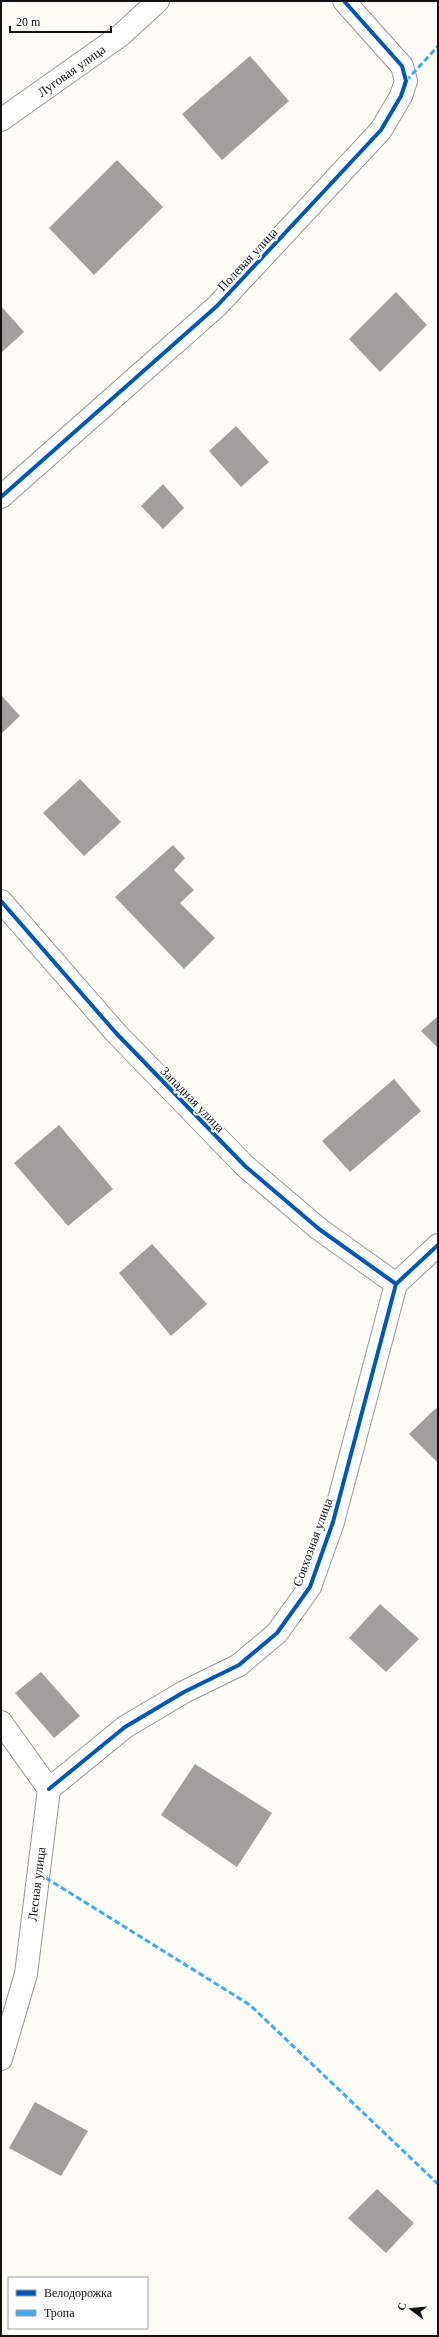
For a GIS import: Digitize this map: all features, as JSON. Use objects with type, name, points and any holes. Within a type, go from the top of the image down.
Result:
[{"type":"street","name":"Луговая улица","points":[[1,120],[121,34],[158,1]]},
{"type":"street","name":"Полевая улица","points":[[1,497],[217,306],[381,130],[401,96],[406,81],[402,66],[344,1]]},
{"type":"street","name":"Западная улица","points":[[1,901],[116,1033],[245,1166],[319,1229],[396,1284]]},
{"type":"street","points":[[396,1284],[438,1245]]},
{"type":"street","name":"Совхозная улица","points":[[49,1790],[125,1727],[184,1692],[239,1665],[277,1633],[310,1587],[333,1522],[396,1284]]},
{"type":"street","points":[[1,1722],[49,1790]]},
{"type":"street","name":"Лесная улица","points":[[1,2056],[26,1974],[49,1790]]},
{"type":"building","points":[[250,56],[289,101],[222,160],[182,114]]},
{"type":"building","points":[[117,160],[163,207],[94,275],[49,228]]},
{"type":"building","points":[[396,292],[427,325],[380,372],[349,339]]},
{"type":"building","points":[[1,306],[24,332],[1,353]]},
{"type":"building","points":[[236,426],[269,462],[241,487],[209,451]]},
{"type":"building","points":[[163,484],[184,508],[163,529],[141,506]]},
{"type":"building","points":[[1,695],[20,716],[1,734]]},
{"type":"building","points":[[80,779],[121,822],[84,856],[43,813]]},
{"type":"building","points":[[173,845],[185,858],[174,870],[194,890],[180,903],[215,938],[184,969],[115,897]]},
{"type":"building","points":[[438,1016],[438,1048],[421,1031]]},
{"type":"building","points":[[394,1079],[421,1111],[350,1172],[322,1141]]},
{"type":"building","points":[[59,1125],[113,1189],[68,1226],[14,1163]]},
{"type":"building","points":[[152,1244],[207,1304],[171,1336],[119,1273]]},
{"type":"building","points":[[436,1408],[438,1410],[438,1463],[409,1434]]},
{"type":"building","points":[[380,1604],[419,1639],[386,1672],[349,1638]]},
{"type":"building","points":[[41,1672],[80,1716],[54,1738],[15,1693]]},
{"type":"building","points":[[195,1764],[272,1813],[237,1867],[161,1815]]},
{"type":"building","points":[[35,2102],[88,2131],[61,2176],[9,2148]]},
{"type":"building","points":[[377,2189],[414,2223],[386,2253],[348,2218]]},
{"type":"marked path","points":[[406,81],[438,46]]},
{"type":"marked path","points":[[38,1873],[250,2005],[438,2184]]},
{"type":"cycle path","points":[[1,497],[217,306],[381,130],[401,96],[406,81],[402,66],[344,1]]},
{"type":"cycle path","points":[[1,901],[116,1033],[245,1166],[319,1229],[396,1284]]},
{"type":"cycle path","points":[[49,1789],[125,1727],[184,1692],[239,1665],[277,1633],[310,1587],[333,1522],[396,1284],[438,1245]]}]
